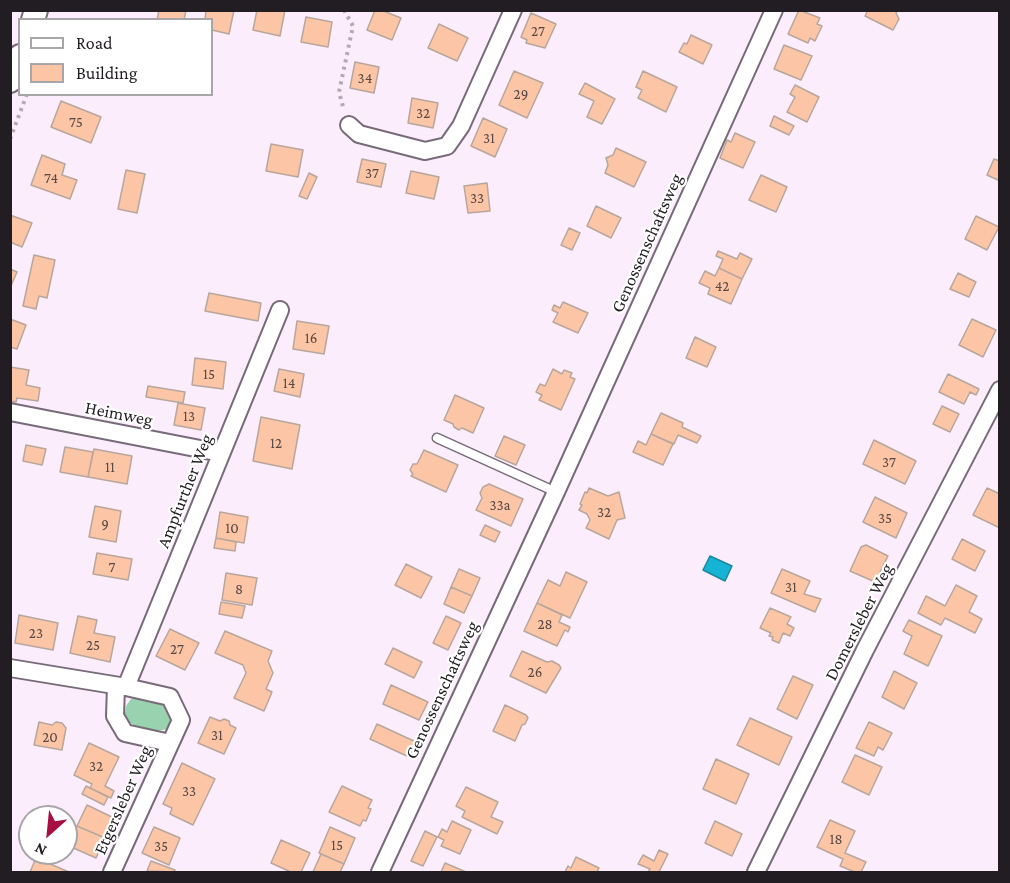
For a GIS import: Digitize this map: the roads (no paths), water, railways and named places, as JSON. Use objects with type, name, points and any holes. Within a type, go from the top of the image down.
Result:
[{"type":"main road","points":[[10,81],[18,61]]},
{"type":"street","points":[[349,125],[360,134],[425,151],[447,146],[461,126],[513,10]]},
{"type":"street","name":"Genossenschaftsweg","points":[[380,873],[556,492],[774,10]]},
{"type":"street","name":"Ampfurther Weg","points":[[121,686],[280,309]]},
{"type":"street","name":"Domersleber Weg","points":[[756,873],[865,650],[999,390]]},
{"type":"street","name":"Heimweg","points":[[10,412],[221,453]]},
{"type":"street","name":"Etgersleber Weg","points":[[10,668],[121,686],[170,697],[181,720],[112,873]]},
{"type":"street","name":"Etgersleber Weg","points":[[121,686],[115,716],[125,733],[170,743]]},
{"type":"lane","points":[[437,438],[556,492]]},
{"type":"water","points":[[710,556],[732,566],[725,581],[703,570]]}]
